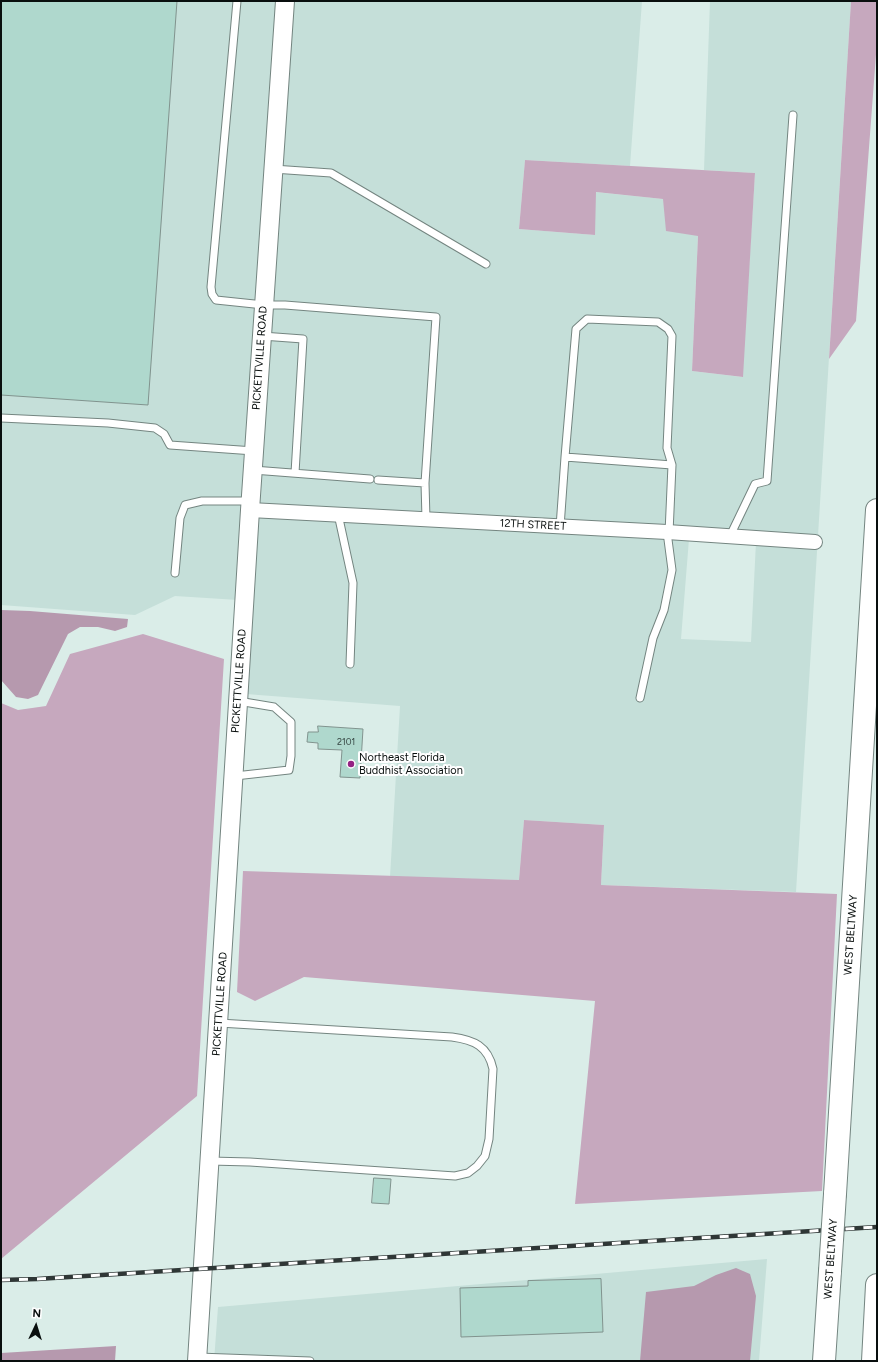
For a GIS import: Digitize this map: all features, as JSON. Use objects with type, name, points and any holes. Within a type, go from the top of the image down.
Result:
[{"type":"highway","name":"WEST BELTWAY","points":[[824,1361],[877,510]]},
{"type":"highway","points":[[873,1361],[877,1285]]},
{"type":"street","name":"PICKETTVILLE ROAD","points":[[197,1359],[250,505],[285,1]]},
{"type":"street","name":"12TH STREET","points":[[250,505],[338,514],[668,532],[815,542]]},
{"type":"lane","points":[[237,1],[211,287],[212,294],[216,300],[264,305],[284,305],[436,317],[426,483],[426,519]]},
{"type":"lane","points":[[730,536],[755,484],[767,482],[793,115]]},
{"type":"lane","points":[[273,169],[331,173],[486,264]]},
{"type":"lane","points":[[560,527],[576,328],[587,319],[658,322],[668,329],[672,336],[667,448],[672,464],[668,532],[672,570],[664,610],[653,638],[640,698]]},
{"type":"lane","points":[[262,336],[303,339],[295,473]]},
{"type":"lane","points":[[1,418],[108,423],[154,428],[164,434],[170,445],[254,451]]},
{"type":"lane","points":[[565,457],[672,464]]},
{"type":"lane","points":[[253,470],[370,479]]},
{"type":"lane","points":[[378,480],[426,483]]},
{"type":"lane","points":[[175,573],[180,518],[185,505],[202,501],[250,505]]},
{"type":"lane","points":[[338,514],[353,583],[350,664]]},
{"type":"lane","points":[[234,776],[289,770],[291,756],[291,722],[274,707],[238,701]]},
{"type":"lane","points":[[210,1161],[250,1162],[456,1176],[468,1173],[477,1166],[485,1156],[489,1140],[493,1069],[490,1058],[484,1050],[474,1042],[452,1037],[218,1023]]},
{"type":"lane","points":[[197,1359],[310,1361]]},
{"type":"shaded area","points":[[1,1],[278,1],[238,600],[175,596],[135,615],[1,605]]},
{"type":"shaded area","points":[[290,1],[642,1],[630,166],[525,160],[519,229],[595,235],[595,192],[663,199],[698,235],[692,371],[742,377],[755,173],[704,170],[710,1],[851,1],[796,892],[601,885],[604,825],[524,820],[519,880],[390,877],[400,706],[246,694]],"holes":[[[689,539],[756,542],[751,642],[681,639]]]},
{"type":"shaded area","points":[[851,1],[877,1],[877,41],[856,321],[829,359]]},
{"type":"shaded area","points":[[525,160],[755,173],[743,377],[692,371],[698,236],[666,231],[663,199],[596,192],[595,235],[519,229]]},
{"type":"shaded area","points":[[1,610],[128,619],[127,627],[115,631],[98,627],[80,627],[68,634],[38,695],[28,699],[16,697],[1,680]]},
{"type":"shaded area","points":[[143,634],[224,659],[197,1096],[1,1259],[1,703],[18,710],[46,706],[70,654]]},
{"type":"shaded area","points":[[524,820],[604,825],[601,885],[837,894],[822,1191],[575,1204],[595,1001],[304,977],[255,1001],[237,992],[243,871],[519,880]]},
{"type":"shaded area","points":[[767,1259],[759,1361],[214,1361],[218,1307]]},
{"type":"shaded area","points":[[736,1268],[750,1274],[756,1296],[750,1361],[640,1361],[646,1292],[694,1286],[716,1275]]},
{"type":"shaded area","points":[[116,1346],[115,1361],[1,1361],[1,1353]]},
{"type":"building","points":[[1,1],[177,1],[148,405],[1,395]]},
{"type":"building","name":"Northeast Florida Buddhist Association","points":[[318,726],[363,729],[360,778],[340,777],[342,750],[318,749],[318,743],[307,742],[308,732],[318,732]]},
{"type":"building","points":[[374,1178],[391,1179],[389,1204],[372,1203]]},
{"type":"building","points":[[601,1279],[603,1332],[461,1337],[460,1288],[528,1286],[528,1281]]},
{"type":"railway","points":[[1,1280],[877,1227]]},
{"type":"place","name":"Northeast Florida Buddhist Association","points":[[351,764]]}]
